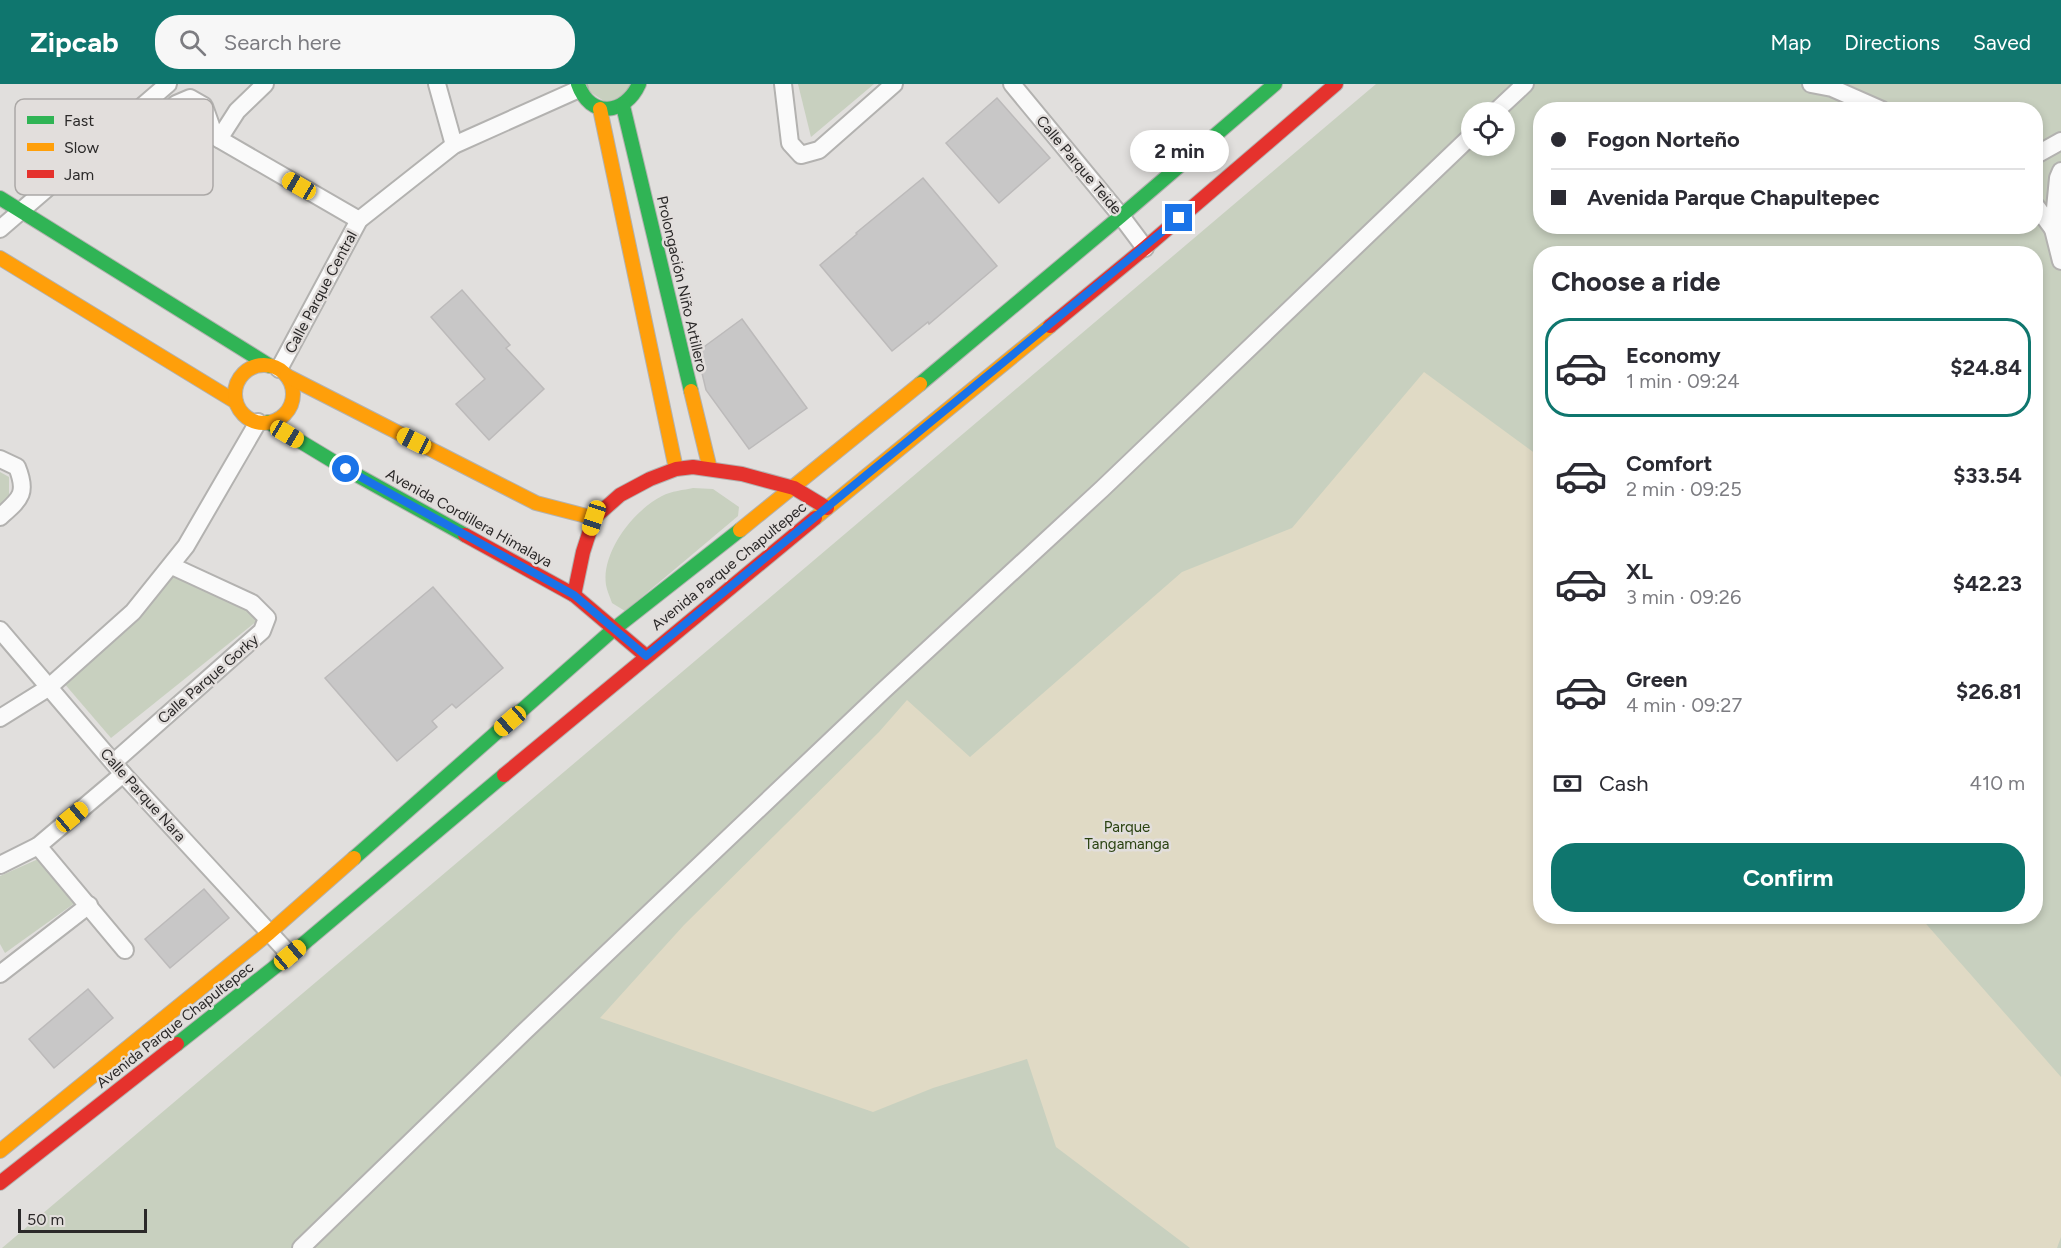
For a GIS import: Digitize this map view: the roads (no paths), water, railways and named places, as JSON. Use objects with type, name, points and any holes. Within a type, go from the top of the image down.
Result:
[{"type":"main road","points":[[578,87],[583,98],[591,105],[600,109],[616,109],[633,98],[639,84]]},
{"type":"main road","name":"Avenida Parque Chapultepec","points":[[0,1151],[269,933],[614,629],[794,488],[1121,216],[1275,84]]},
{"type":"main road","name":"Avenida Parque Chapultepec","points":[[0,1182],[290,955],[646,656],[1144,248],[1336,84]]},
{"type":"main road","name":"Prolongación Niño Artillero","points":[[623,106],[710,469]]},
{"type":"main road","points":[[600,109],[676,470]]},
{"type":"main road","points":[[0,198],[279,370],[536,503],[594,518]]},
{"type":"main road","points":[[0,258],[236,402]]},
{"type":"main road","points":[[260,365],[279,370],[292,385],[291,405],[277,419],[263,422],[248,418],[236,402],[237,382],[250,368],[260,365]]},
{"type":"main road","name":"Avenida Cordillera Himalaya","points":[[263,422],[574,595],[646,656]]},
{"type":"main road","points":[[574,595],[583,552],[594,518],[620,495],[650,479],[676,470],[693,467],[742,474],[794,488],[827,508]]},
{"type":"street","points":[[150,99],[168,84]]},
{"type":"street","points":[[266,84],[237,111],[216,137],[359,220]]},
{"type":"street","points":[[437,84],[454,145]]},
{"type":"street","points":[[783,84],[790,143],[801,155],[819,150],[894,84]]},
{"type":"street","name":"Calle Parque Teide","points":[[1012,84],[1121,216],[1144,248]]},
{"type":"street","points":[[1506,102],[1525,84]]},
{"type":"street","points":[[1810,84],[1832,88],[1864,102]]},
{"type":"street","name":"Calle Parque Central","points":[[279,370],[359,220],[454,145],[578,87]]},
{"type":"street","points":[[2043,151],[2061,141]]},
{"type":"street","points":[[301,1248],[627,934],[884,690],[1096,495],[1461,146]]},
{"type":"street","points":[[2060,177],[2053,229],[2061,261]]},
{"type":"street","points":[[0,229],[38,195]]},
{"type":"street","points":[[2043,215],[2053,229]]},
{"type":"street","points":[[0,717],[48,688],[133,612],[186,546],[263,422]]},
{"type":"street","points":[[0,459],[18,467],[23,483],[19,500],[0,516]]},
{"type":"street","name":"Calle Parque Gorky","points":[[118,768],[262,632],[267,618],[252,603],[172,566]]},
{"type":"street","name":"Calle Parque Nara","points":[[0,630],[118,768],[290,955]]},
{"type":"street","points":[[0,865],[38,846],[118,768]]},
{"type":"street","points":[[38,846],[125,950]]},
{"type":"street","points":[[0,974],[89,905]]},
{"type":"park label","name":"Parque Tangamanga","points":[[1127,836]]}]
